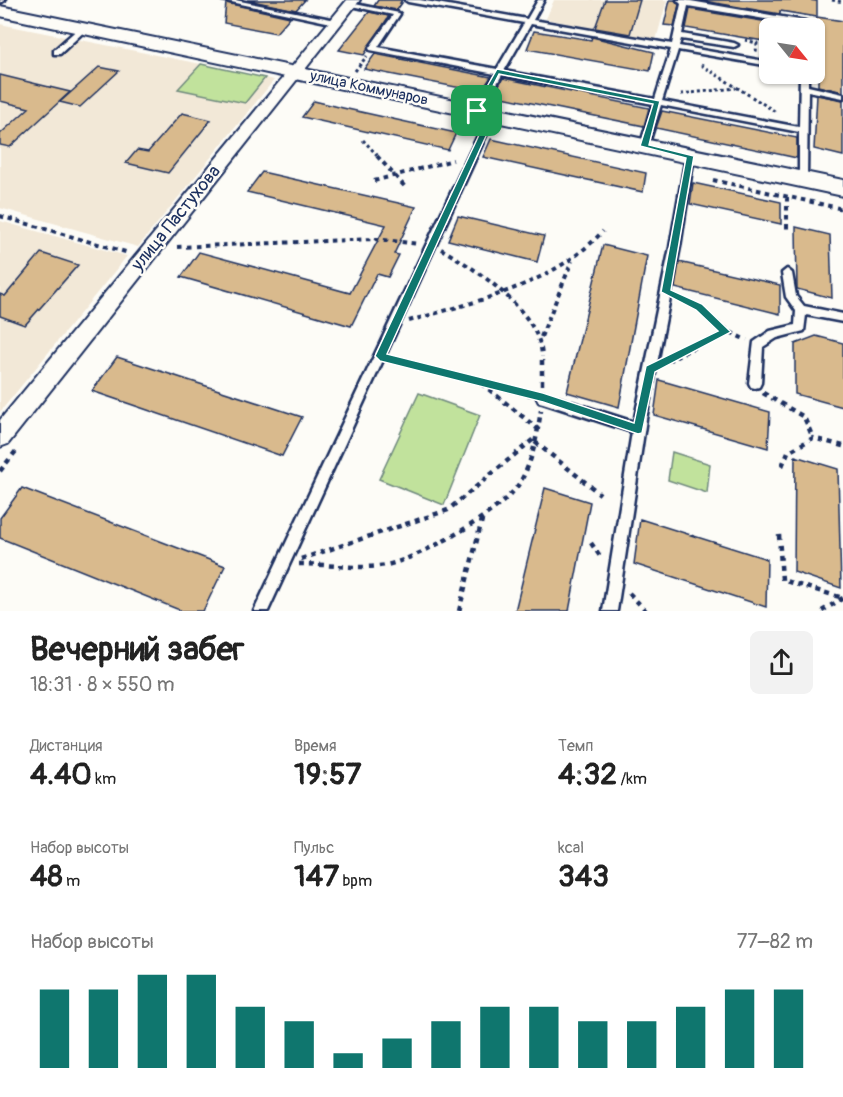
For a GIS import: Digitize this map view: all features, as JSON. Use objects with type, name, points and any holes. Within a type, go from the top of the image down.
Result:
[{"type":"street","name":"улица Пастухова","points":[[0,437],[352,2]]},
{"type":"street","name":"улица Коммунаров","points":[[0,11],[843,188]]},
{"type":"lane","points":[[225,0],[258,3],[336,22]]},
{"type":"lane","points":[[759,62],[408,0],[373,48],[658,100],[803,130]]},
{"type":"lane","points":[[261,611],[432,245],[484,112],[497,71],[530,22],[541,0]]},
{"type":"lane","points":[[352,2],[397,14]]},
{"type":"lane","points":[[644,146],[675,48],[682,2],[776,18]]},
{"type":"lane","points":[[57,52],[84,28]]},
{"type":"lane","points":[[678,36],[734,45]]},
{"type":"lane","points":[[803,180],[804,84]]},
{"type":"lane","points":[[804,88],[843,96]]},
{"type":"lane","points":[[610,611],[638,429],[666,292],[690,156]]},
{"type":"lane","points":[[755,382],[758,345],[774,334],[800,328],[801,310],[791,297],[787,273]]},
{"type":"lane","points":[[801,310],[843,318]]},
{"type":"lane","points":[[543,398],[638,429]]},
{"type":"path","points":[[832,0],[843,2]]},
{"type":"path","points":[[355,71],[373,48]]},
{"type":"path","points":[[675,48],[803,130]]},
{"type":"path","points":[[658,100],[737,88]]},
{"type":"path","points":[[363,140],[406,188]]},
{"type":"path","points":[[374,181],[453,160]]},
{"type":"path","points":[[787,196],[787,232]]},
{"type":"path","points":[[0,216],[145,257]]},
{"type":"path","points":[[394,326],[500,293],[572,261],[597,241],[603,231]]},
{"type":"path","points":[[177,247],[374,238],[432,245],[472,269],[525,314],[540,338]]},
{"type":"path","points":[[283,563],[388,565],[420,554],[483,515],[515,490],[537,436],[543,398],[540,338],[572,261]]},
{"type":"path","points":[[666,292],[699,307],[726,332],[758,345]]},
{"type":"path","points":[[650,369],[726,332]]},
{"type":"path","points":[[380,356],[543,398]]},
{"type":"path","points":[[479,381],[600,494]]},
{"type":"path","points":[[755,382],[768,398],[804,417],[813,438]]},
{"type":"path","points":[[283,563],[332,551],[448,510],[537,436]]},
{"type":"path","points":[[782,466],[788,452],[813,438],[843,446]]},
{"type":"path","points":[[459,611],[483,515]]},
{"type":"path","points":[[779,535],[782,580],[843,598]]},
{"type":"path","points":[[822,611],[843,598]]},
{"type":"shaded area","points":[[554,0],[667,0],[656,40],[546,19]]},
{"type":"shaded area","points":[[0,24],[274,80],[138,247],[0,208]]},
{"type":"shaded area","points":[[0,221],[127,256],[0,412]]},
{"type":"green space","points":[[201,64],[265,78],[245,103],[178,89]]},
{"type":"green space","points":[[419,393],[480,415],[444,505],[379,479]]},
{"type":"green space","points":[[672,452],[710,464],[707,493],[668,480]]},
{"type":"building","points":[[247,0],[305,0],[296,10]]},
{"type":"building","points":[[378,0],[402,0],[400,3],[402,3],[397,10],[374,6]]},
{"type":"building","points":[[605,0],[640,0],[630,34],[595,28]]},
{"type":"building","points":[[670,0],[675,0],[679,5],[674,26],[664,25]]},
{"type":"building","points":[[698,0],[817,1],[817,17],[780,11],[780,14]]},
{"type":"building","points":[[226,3],[290,17],[276,33],[224,23]]},
{"type":"building","points":[[690,9],[759,20],[759,40],[686,28]]},
{"type":"building","points":[[369,12],[389,16],[364,55],[339,50]]},
{"type":"building","points":[[825,18],[843,21],[843,92],[818,86],[818,84],[825,84]]},
{"type":"building","points":[[534,31],[591,40],[592,37],[654,52],[650,71],[527,49]]},
{"type":"building","points":[[375,54],[491,77],[481,92],[364,69]]},
{"type":"building","points":[[99,67],[119,71],[80,107],[60,102]]},
{"type":"building","points":[[0,75],[70,92],[10,147],[0,145],[0,134],[29,108],[0,101]]},
{"type":"building","points":[[503,78],[649,108],[644,126],[493,95]]},
{"type":"building","points":[[817,95],[843,100],[843,156],[814,149]]},
{"type":"building","points":[[314,101],[456,133],[448,150],[302,117]]},
{"type":"building","points":[[662,111],[797,138],[797,158],[656,128]]},
{"type":"building","points":[[182,113],[211,120],[168,173],[126,163],[137,150],[148,152]]},
{"type":"building","points":[[491,139],[646,173],[643,192],[483,157]]},
{"type":"building","points":[[262,172],[416,207],[394,254],[399,255],[388,277],[377,274],[351,326],[181,277],[199,252],[350,293],[386,225],[247,192]]},
{"type":"building","points":[[693,183],[781,202],[781,224],[690,204]]},
{"type":"building","points":[[458,216],[544,236],[537,262],[448,240]]},
{"type":"building","points":[[796,227],[830,235],[832,298],[797,289]]},
{"type":"building","points":[[603,245],[647,256],[619,407],[567,392]]},
{"type":"building","points":[[41,253],[78,265],[25,325],[0,316],[0,294],[5,296]]},
{"type":"building","points":[[679,262],[780,285],[780,314],[675,288]]},
{"type":"building","points":[[816,336],[843,343],[843,407],[795,394],[795,344]]},
{"type":"building","points":[[117,357],[302,417],[282,456],[92,391]]},
{"type":"building","points":[[659,380],[770,412],[768,448],[654,415]]},
{"type":"building","points":[[795,456],[838,469],[841,588],[794,572]]},
{"type":"building","points":[[22,488],[225,566],[203,611],[182,611],[0,538],[0,518]]},
{"type":"building","points":[[545,488],[590,502],[569,611],[515,611]]},
{"type":"building","points":[[640,519],[767,559],[766,607],[634,564]]},
{"type":"route","points":[[497,71],[657,102],[644,146],[690,156],[666,292],[699,307],[726,332],[650,369],[638,429],[543,398],[380,356],[486,130],[492,114],[477,111],[497,71]]}]
